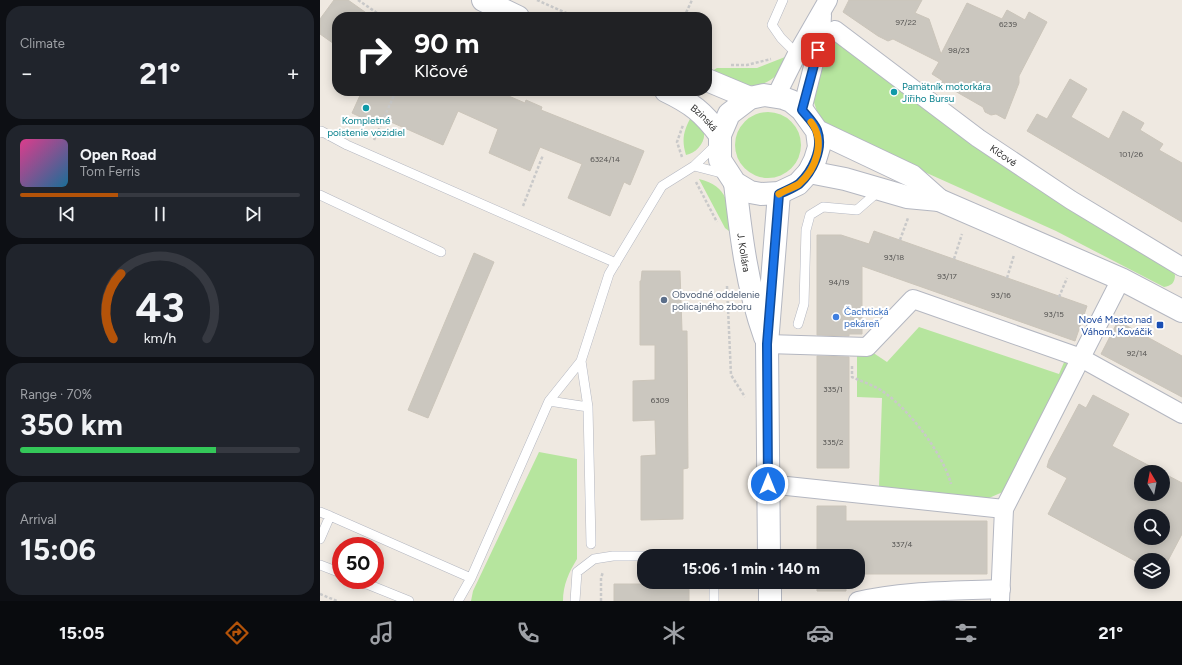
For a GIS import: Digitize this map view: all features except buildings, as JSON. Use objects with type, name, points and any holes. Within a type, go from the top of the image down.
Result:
[{"type":"main road","points":[[483,0],[508,12]]},
{"type":"main road","points":[[712,82],[750,98]]},
{"type":"main road","points":[[764,95],[776,96],[791,101],[802,110],[817,131],[819,147],[816,160],[809,172],[798,184],[779,194],[761,194],[750,192],[732,179],[720,160],[720,138],[729,114],[750,98],[764,95]]},
{"type":"main road","name":"Bzinská","points":[[677,96],[702,112],[720,138]]},
{"type":"main road","points":[[817,131],[912,176],[939,200]]},
{"type":"main road","points":[[809,172],[881,189],[907,197],[939,200],[1121,279],[1182,311]]},
{"type":"main road","name":"J. Kollára","points":[[732,179],[742,246],[752,297],[767,344]]},
{"type":"main road","name":"J. Kollára","points":[[769,549],[767,344],[779,194]]},
{"type":"main road","points":[[770,589],[770,601]]},
{"type":"street","points":[[776,96],[797,54],[825,6]]},
{"type":"street","points":[[802,110],[821,35],[825,6]]},
{"type":"street","name":"Klčové","points":[[835,30],[978,138],[1071,200],[1182,267]]},
{"type":"street","points":[[858,601],[876,597],[944,591],[1000,595],[1004,510],[1121,279]]},
{"type":"street","points":[[767,344],[867,347],[913,299],[1081,358],[1182,414]]},
{"type":"street","points":[[768,484],[1004,510]]},
{"type":"lane","points":[[783,0],[772,25],[781,38],[797,54]]},
{"type":"lane","points":[[320,132],[616,262]]},
{"type":"lane","points":[[458,601],[471,578],[549,401],[581,361],[609,274],[662,186],[691,167],[720,138]]},
{"type":"lane","points":[[691,167],[732,179]]},
{"type":"lane","points":[[798,324],[804,304],[806,230],[810,215],[823,207],[857,210],[881,189]]},
{"type":"lane","points":[[320,195],[441,252]]},
{"type":"lane","points":[[581,361],[588,407],[591,544]]},
{"type":"lane","points":[[549,401],[588,407]]},
{"type":"lane","points":[[320,512],[471,578]]},
{"type":"lane","points":[[320,539],[330,516]]},
{"type":"lane","points":[[575,601],[577,572],[594,560],[613,556],[637,556]]},
{"type":"lane","points":[[320,565],[332,570]]},
{"type":"lane","points":[[379,589],[409,601]]},
{"type":"lane","points":[[714,589],[714,601]]},
{"type":"path","points":[[358,0],[376,12]]},
{"type":"path","points":[[537,0],[564,12]]},
{"type":"path","points":[[686,12],[692,0]]},
{"type":"path","points":[[368,154],[394,96]]},
{"type":"path","points":[[518,220],[543,155]]},
{"type":"path","points":[[682,156],[691,167],[718,225]]},
{"type":"path","points":[[900,240],[911,210]]},
{"type":"path","points":[[954,259],[964,229]]},
{"type":"path","points":[[1007,278],[1016,251]]},
{"type":"path","points":[[1059,296],[1068,276]]},
{"type":"path","points":[[726,283],[731,375],[749,403]]},
{"type":"path","points":[[1144,335],[1151,320]]},
{"type":"path","points":[[852,347],[852,377],[885,393],[907,414],[933,445],[950,479],[956,504]]},
{"type":"path","points":[[601,601],[601,578],[603,572],[609,567]]},
{"type":"path","points":[[320,594],[337,601]]},
{"type":"green space","points":[[829,33],[981,151],[1036,188],[1171,269],[1175,275],[1175,278],[1171,285],[1164,287],[1056,231],[831,130],[820,121],[812,96]]},
{"type":"green space","points":[[785,57],[776,76],[757,85],[750,86],[739,84],[712,71],[717,68],[757,68]]},
{"type":"green space","points":[[761,112],[775,112],[787,117],[796,126],[801,138],[799,158],[792,169],[775,178],[761,178],[749,173],[740,164],[735,152],[735,138],[740,126],[749,117]]},
{"type":"green space","points":[[692,115],[703,128],[704,137],[698,149],[686,155],[684,135]]},
{"type":"green space","points":[[699,179],[709,182],[722,192],[728,205],[733,231],[729,231],[725,228]]},
{"type":"green space","points":[[919,327],[1059,374],[1065,360],[1067,362],[1068,373],[1005,491],[989,498],[879,487],[882,398],[857,397],[857,352],[872,352],[887,362]]},
{"type":"green space","points":[[539,452],[577,459],[577,559],[567,579],[563,601],[471,601],[473,591]]},
{"type":"slow traffic","points":[[779,194],[798,184],[809,172],[816,160],[819,147],[817,131],[811,122]]},
{"type":"place","name":"Pamätník motorkára Jiřiho Bursu","points":[[894,92]]},
{"type":"place","name":"Kompletné poistenie vozidiel","points":[[366,108]]},
{"type":"place","name":"Obvodné oddelenie policajného zboru","points":[[664,300]]},
{"type":"place","name":"Čachtická pekáreň","points":[[836,317]]},
{"type":"place","name":"Nové Mesto nad Váhom, Kováčik","points":[[1160,325]]},
{"type":"route","points":[[768,484],[767,344],[773,285],[774,242],[779,194],[798,184],[809,172],[816,160],[819,147],[817,131],[802,110],[818,50]]}]
